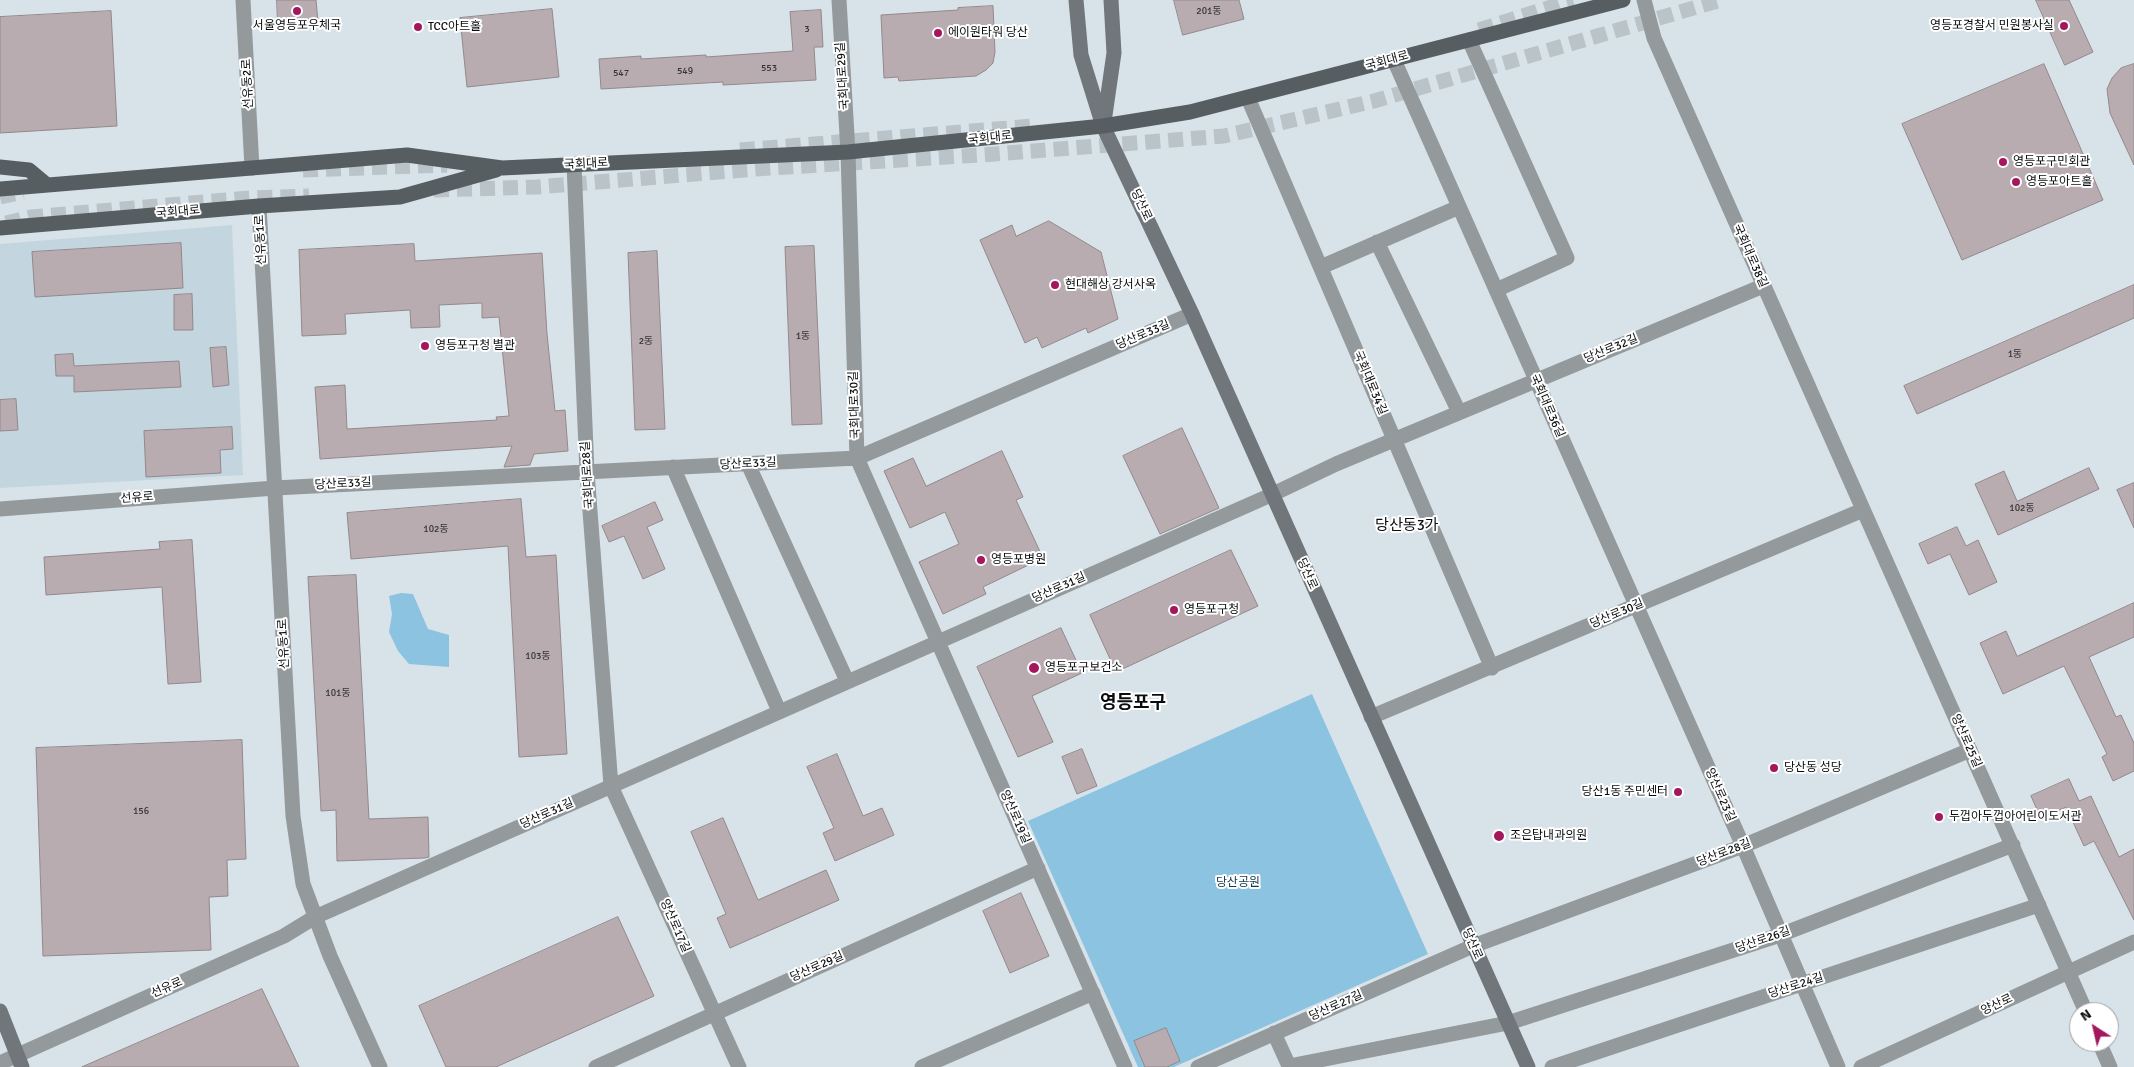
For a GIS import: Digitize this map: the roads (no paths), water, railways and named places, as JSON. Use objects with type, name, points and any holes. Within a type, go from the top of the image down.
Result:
[{"type":"main road","name":"당산로","points":[[1076,0],[1081,55],[1103,126],[1192,314],[1271,495],[1528,1067]]},
{"type":"main road","points":[[1103,126],[1114,53],[1111,0]]},
{"type":"main road","name":"국회대로","points":[[3,191],[47,185],[407,155],[502,168],[848,152],[1103,126],[1190,112],[1248,98],[1623,0]]},
{"type":"main road","points":[[0,167],[29,170],[47,185]]},
{"type":"main road","name":"국회대로","points":[[5,224],[400,197],[502,168]]},
{"type":"main road","points":[[0,1012],[19,1061]]},
{"type":"street","name":"선유동2로","points":[[243,0],[252,168]]},
{"type":"street","name":"국회대로29길","points":[[839,0],[848,152]]},
{"type":"street","name":"국회대로38길","points":[[1644,0],[1654,38],[1863,510]]},
{"type":"street","points":[[1469,40],[1566,258],[1496,290]]},
{"type":"street","name":"국회대로36길","points":[[1394,60],[1636,606]]},
{"type":"street","name":"국회대로34길","points":[[1248,98],[1492,668]]},
{"type":"street","name":"국회대로30길","points":[[848,152],[857,458],[938,641]]},
{"type":"street","name":"국회대로28길","points":[[574,164],[587,472],[611,786]]},
{"type":"street","name":"선유동1로","points":[[259,206],[294,816],[303,884],[330,956],[380,1067]]},
{"type":"street","points":[[1321,267],[1459,207]]},
{"type":"street","points":[[1377,242],[1459,412]]},
{"type":"street","name":"당산로32길","points":[[1271,495],[1394,438],[1763,286]]},
{"type":"street","name":"당산로33길","points":[[275,488],[857,458],[1192,314]]},
{"type":"street","points":[[748,464],[847,681]]},
{"type":"street","points":[[674,467],[779,711]]},
{"type":"street","name":"선유로","points":[[0,508],[275,488]]},
{"type":"street","name":"당산로31길","points":[[315,917],[1271,495]]},
{"type":"street","name":"당산로30길","points":[[1371,717],[1492,668],[1863,510]]},
{"type":"street","name":"양산로25길","points":[[1863,510],[2082,1002]]},
{"type":"street","name":"양산로23길","points":[[1636,606],[1743,846],[1838,1067]]},
{"type":"street","name":"양산로19길","points":[[938,641],[1125,1067]]},
{"type":"street","name":"당산로28길","points":[[1473,946],[1743,846],[1970,750]]},
{"type":"street","name":"양산로17길","points":[[611,786],[739,1067]]},
{"type":"street","name":"당산로26길","points":[[1508,1023],[1780,935],[2012,845]]},
{"type":"street","name":"당산로29길","points":[[596,1067],[1038,868]]},
{"type":"street","name":"당산로24길","points":[[1552,1067],[2039,905]]},
{"type":"street","name":"선유로","points":[[0,1063],[19,1061],[284,936],[315,917]]},
{"type":"street","name":"양산로","points":[[1861,1067],[2134,942]]},
{"type":"street","name":"당산로27길","points":[[1198,1067],[1473,946]]},
{"type":"street","points":[[922,1067],[1093,994]]},
{"type":"street","points":[[1274,1033],[1289,1066],[1508,1023]]},
{"type":"street","points":[[2103,1052],[2110,1067]]},
{"type":"tunnel","points":[[1479,30],[1573,0]]},
{"type":"tunnel","points":[[434,190],[537,187],[756,169],[995,154],[1224,136],[1374,101],[1721,0]]},
{"type":"tunnel","points":[[740,150],[1033,126]]},
{"type":"tunnel","points":[[303,170],[447,165]]},
{"type":"tunnel","points":[[0,197],[23,192]]},
{"type":"tunnel","points":[[6,223],[31,217],[250,198],[309,196]]},
{"type":"place","name":"서울영등포우체국","points":[[297,11]]},
{"type":"place","name":"영등포경찰서 민원봉사실","points":[[2064,26]]},
{"type":"place","name":"TCC아트홀","points":[[418,27]]},
{"type":"place","name":"에이원타워 당산","points":[[938,33]]},
{"type":"place","name":"영등포구민회관","points":[[2003,162]]},
{"type":"place","name":"영등포아트홀","points":[[2016,182]]},
{"type":"place","name":"현대해상 강서사옥","points":[[1055,285]]},
{"type":"place","name":"영등포구청 별관","points":[[425,346]]},
{"type":"place","name":"영등포병원","points":[[981,560]]},
{"type":"place","name":"영등포구청","points":[[1174,610]]},
{"type":"place","name":"영등포구보건소","points":[[1034,668]]},
{"type":"place","name":"당산동 성당","points":[[1774,768]]},
{"type":"place","name":"당산1동 주민센터","points":[[1678,792]]},
{"type":"place","name":"두껍아두껍아어린이도서관","points":[[1939,817]]},
{"type":"place","name":"조은탑내과의원","points":[[1499,836]]},
{"type":"district","name":"당산동3가","points":[[1407,526]]},
{"type":"district","name":"영등포구","points":[[1133,703]]},
{"type":"park label","name":"당산공원","points":[[1238,883]]}]
